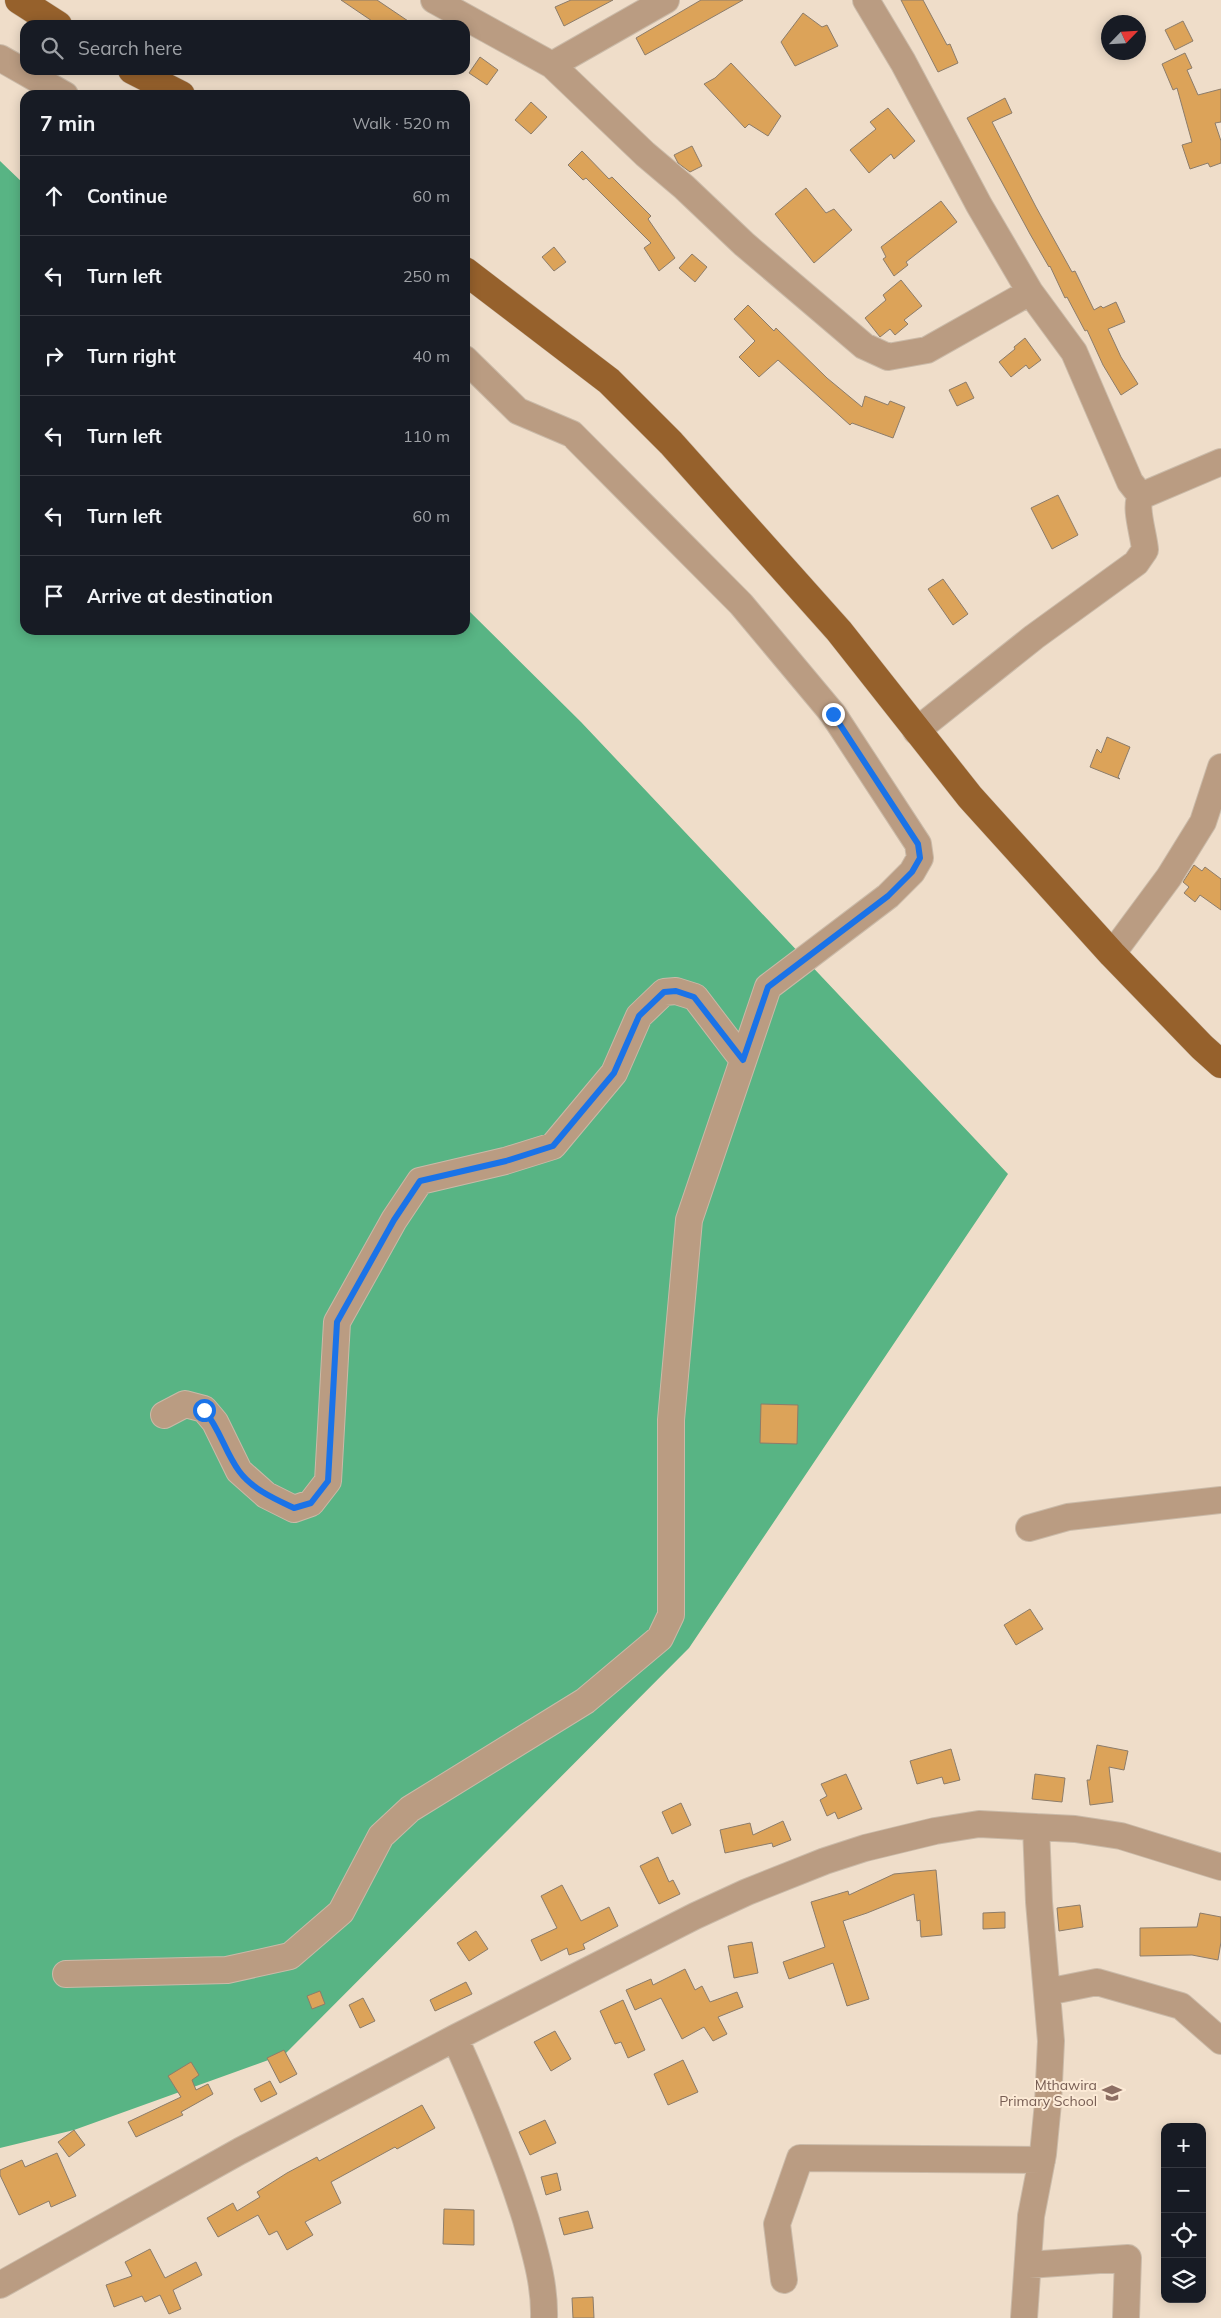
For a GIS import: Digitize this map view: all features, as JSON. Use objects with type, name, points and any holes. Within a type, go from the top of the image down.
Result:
[{"type":"main road","points":[[19,0],[50,20]]},
{"type":"main road","points":[[142,75],[171,90]]},
{"type":"main road","points":[[470,275],[609,381],[671,443],[838,632],[970,797],[1112,954],[1202,1047],[1221,1064]]},
{"type":"street","points":[[434,0],[552,65],[645,154],[684,187],[744,244],[864,346],[888,356],[926,350],[1030,292]]},
{"type":"street","points":[[552,65],[666,0]]},
{"type":"street","points":[[866,0],[903,62],[979,205],[1030,292],[1074,352],[1130,482],[1141,496]]},
{"type":"street","points":[[0,58],[20,69]]},
{"type":"street","points":[[30,75],[56,90]]},
{"type":"street","points":[[66,1974],[227,1970],[290,1956],[341,1912],[381,1836],[410,1809],[585,1700],[660,1638],[671,1615],[671,1420],[689,1220],[768,987],[888,896],[912,872],[920,858],[918,844],[833,714],[740,604],[572,434],[518,411],[470,364]]},
{"type":"street","points":[[916,730],[1034,637],[1136,563],[1145,550],[1137,502],[1141,496],[1221,462]]},
{"type":"street","points":[[1112,954],[1169,877],[1203,822],[1221,767]]},
{"type":"street","points":[[164,1415],[185,1404],[204,1410],[215,1422],[239,1471],[266,1495],[294,1508],[311,1503],[328,1481],[337,1322],[394,1220],[420,1181],[506,1161],[553,1146],[614,1073],[639,1016],[664,992],[676,991],[694,997],[743,1060]]},
{"type":"street","points":[[1029,1528],[1068,1517],[1221,1500]]},
{"type":"street","points":[[0,2285],[240,2151],[455,2038],[695,1916],[747,1892],[825,1861],[865,1848],[934,1831],[979,1824],[1075,1829],[1121,1836],[1221,1867]]},
{"type":"street","points":[[1024,2318],[1031,2216],[1042,2160],[1048,2103],[1051,2041],[1039,1902],[1036,1827]]},
{"type":"street","points":[[1047,1992],[1097,1982],[1106,1984],[1181,2006],[1221,2042]]},
{"type":"street","points":[[455,2038],[504,2153],[522,2209],[537,2258],[544,2302],[544,2318]]},
{"type":"street","points":[[784,2280],[776,2224],[800,2158],[1042,2160]]},
{"type":"street","points":[[1028,2265],[1128,2258],[1126,2318]]},
{"type":"green space","points":[[0,161],[20,180],[20,635],[470,635],[470,612],[581,722],[1008,1174],[689,1648],[285,2054],[74,2130],[0,2148]]},
{"type":"building","points":[[341,0],[377,0],[407,20],[371,20]]},
{"type":"building","points":[[571,0],[613,0],[564,26],[555,7]]},
{"type":"building","points":[[701,0],[743,0],[645,55],[636,38]]},
{"type":"building","points":[[901,0],[923,0],[947,45],[950,44],[958,63],[938,72]]},
{"type":"building","points":[[803,13],[822,27],[827,25],[838,46],[795,66],[781,42]]},
{"type":"building","points":[[1183,21],[1193,41],[1175,50],[1165,30]]},
{"type":"building","points":[[1185,53],[1192,68],[1187,70],[1198,95],[1221,89],[1221,122],[1215,123],[1221,141],[1221,163],[1210,167],[1208,163],[1190,169],[1182,145],[1192,142],[1177,88],[1173,90],[1162,64]]},
{"type":"building","points":[[480,57],[498,70],[487,85],[470,74]]},
{"type":"building","points":[[731,63],[781,116],[768,136],[749,124],[745,128],[704,84],[715,78]]},
{"type":"building","points":[[1005,98],[1012,113],[992,122],[1036,207],[1072,272],[1075,271],[1094,310],[1116,302],[1125,322],[1108,329],[1121,357],[1138,384],[1121,395],[1103,365],[1087,330],[1085,331],[1067,297],[1065,298],[1050,266],[1030,234],[967,118]]},
{"type":"building","points":[[531,102],[547,117],[531,134],[515,120]]},
{"type":"building","points":[[888,108],[915,141],[894,159],[891,154],[869,173],[850,150],[876,129],[870,122]]},
{"type":"building","points":[[692,146],[702,166],[690,172],[678,163],[674,155]]},
{"type":"building","points":[[582,151],[609,179],[612,177],[651,216],[648,219],[675,258],[659,271],[644,248],[651,243],[586,178],[583,180],[568,165]]},
{"type":"building","points":[[806,188],[826,213],[834,209],[852,230],[814,263],[775,214]]},
{"type":"building","points":[[941,201],[957,222],[906,262],[908,265],[894,276],[883,259],[886,257],[881,247]]},
{"type":"building","points":[[554,247],[566,262],[554,271],[542,257]]},
{"type":"building","points":[[692,254],[707,267],[695,282],[679,268]]},
{"type":"building","points":[[901,280],[922,306],[904,320],[908,324],[895,335],[890,329],[880,337],[865,318],[886,300],[883,295]]},
{"type":"building","points":[[748,305],[774,331],[776,328],[827,378],[862,407],[865,396],[888,405],[890,401],[905,407],[893,438],[852,423],[850,425],[778,360],[759,377],[739,357],[755,341],[734,319]]},
{"type":"building","points":[[1025,338],[1041,360],[1029,369],[1026,365],[1011,377],[999,362]]},
{"type":"building","points":[[966,382],[974,398],[957,406],[949,390]]},
{"type":"building","points":[[1058,495],[1078,535],[1052,549],[1031,508]]},
{"type":"building","points":[[943,579],[968,614],[953,625],[928,589]]},
{"type":"building","points":[[1107,737],[1130,747],[1118,777],[1120,779],[1090,767],[1097,749],[1101,753]]},
{"type":"building","points":[[1194,865],[1202,871],[1205,867],[1221,879],[1221,910],[1200,895],[1195,902],[1184,893],[1189,887],[1183,882]]},
{"type":"building","points":[[761,1404],[798,1405],[797,1444],[760,1443]]},
{"type":"building","points":[[1030,1609],[1043,1629],[1016,1645],[1004,1625]]},
{"type":"building","points":[[1097,1745],[1128,1751],[1124,1770],[1109,1767],[1113,1802],[1090,1805],[1087,1780],[1090,1780]]},
{"type":"building","points":[[951,1749],[960,1780],[944,1784],[942,1777],[917,1784],[910,1761]]},
{"type":"building","points":[[846,1774],[862,1809],[838,1819],[835,1812],[827,1816],[820,1800],[827,1796],[821,1784]]},
{"type":"building","points":[[1035,1774],[1065,1778],[1062,1802],[1032,1799]]},
{"type":"building","points":[[681,1803],[691,1825],[672,1834],[662,1812]]},
{"type":"building","points":[[783,1821],[791,1840],[773,1847],[772,1843],[725,1853],[720,1830],[750,1823],[753,1835]]},
{"type":"building","points":[[658,1857],[669,1882],[673,1880],[680,1894],[659,1904],[640,1866]]},
{"type":"building","points":[[936,1870],[942,1935],[921,1937],[920,1920],[917,1921],[914,1894],[843,1921],[869,1999],[847,2006],[833,1963],[789,1979],[783,1962],[825,1947],[811,1902],[848,1891],[849,1895],[894,1874]]},
{"type":"building","points":[[562,1885],[581,1921],[609,1907],[618,1926],[583,1944],[585,1949],[569,1955],[567,1948],[541,1961],[531,1940],[557,1928],[541,1896]]},
{"type":"building","points":[[1080,1905],[1083,1927],[1059,1931],[1057,1908]]},
{"type":"building","points":[[1005,1912],[1005,1928],[983,1929],[983,1913]]},
{"type":"building","points":[[1200,1913],[1221,1917],[1221,1942],[1218,1960],[1192,1955],[1140,1956],[1140,1928],[1197,1927]]},
{"type":"building","points":[[476,1931],[488,1949],[469,1961],[457,1943]]},
{"type":"building","points":[[752,1942],[758,1973],[734,1978],[728,1946]]},
{"type":"building","points":[[685,1969],[695,1990],[702,1986],[710,2002],[737,1992],[743,2007],[718,2017],[727,2034],[713,2041],[704,2027],[682,2039],[661,1998],[635,2010],[626,1990],[651,1979],[653,1985]]},
{"type":"building","points":[[466,1982],[472,1994],[435,2011],[430,2000]]},
{"type":"building","points":[[320,1991],[325,2004],[312,2009],[307,1996]]},
{"type":"building","points":[[363,1998],[375,2021],[360,2028],[349,2005]]},
{"type":"building","points":[[623,2000],[645,2050],[628,2058],[621,2042],[615,2044],[600,2011]]},
{"type":"building","points":[[555,2031],[571,2059],[551,2071],[534,2042]]},
{"type":"building","points":[[284,2050],[297,2074],[280,2083],[267,2058]]},
{"type":"building","points":[[683,2060],[698,2092],[668,2105],[654,2074]]},
{"type":"building","points":[[191,2062],[199,2075],[192,2080],[196,2090],[208,2084],[213,2094],[181,2112],[183,2115],[136,2137],[128,2122],[181,2097],[168,2076]]},
{"type":"building","points":[[270,2081],[277,2094],[261,2102],[254,2089]]},
{"type":"building","points":[[422,2105],[435,2128],[397,2149],[395,2147],[331,2182],[341,2203],[305,2222],[313,2235],[287,2250],[277,2231],[269,2235],[258,2215],[218,2237],[207,2218],[233,2203],[237,2211],[260,2197],[257,2192],[287,2173],[317,2157],[319,2161]]},
{"type":"building","points":[[545,2120],[556,2143],[530,2155],[519,2132]]},
{"type":"building","points":[[74,2130],[85,2145],[69,2157],[58,2142]]},
{"type":"building","points":[[57,2153],[76,2196],[51,2207],[49,2201],[19,2215],[0,2175],[0,2170],[22,2160],[25,2167]]},
{"type":"building","points":[[557,2173],[561,2190],[546,2195],[541,2177]]},
{"type":"building","points":[[444,2209],[474,2210],[474,2245],[443,2244]]},
{"type":"building","points":[[588,2211],[593,2228],[564,2235],[559,2218]]},
{"type":"building","points":[[150,2249],[165,2278],[196,2262],[202,2275],[173,2290],[181,2309],[169,2314],[160,2295],[145,2302],[142,2296],[114,2307],[106,2285],[132,2276],[125,2262]]},
{"type":"building","points":[[593,2297],[594,2318],[573,2318],[572,2298]]},
{"type":"place","name":"Mthawira Primary School","points":[[1112,2093]]},
{"type":"route","points":[[204,1410],[215,1422],[239,1471],[266,1495],[294,1508],[311,1503],[328,1481],[337,1322],[394,1220],[420,1181],[506,1161],[553,1146],[614,1073],[639,1016],[664,992],[676,991],[694,997],[743,1060],[768,987],[888,896],[912,872],[920,858],[918,844],[833,714]]}]
